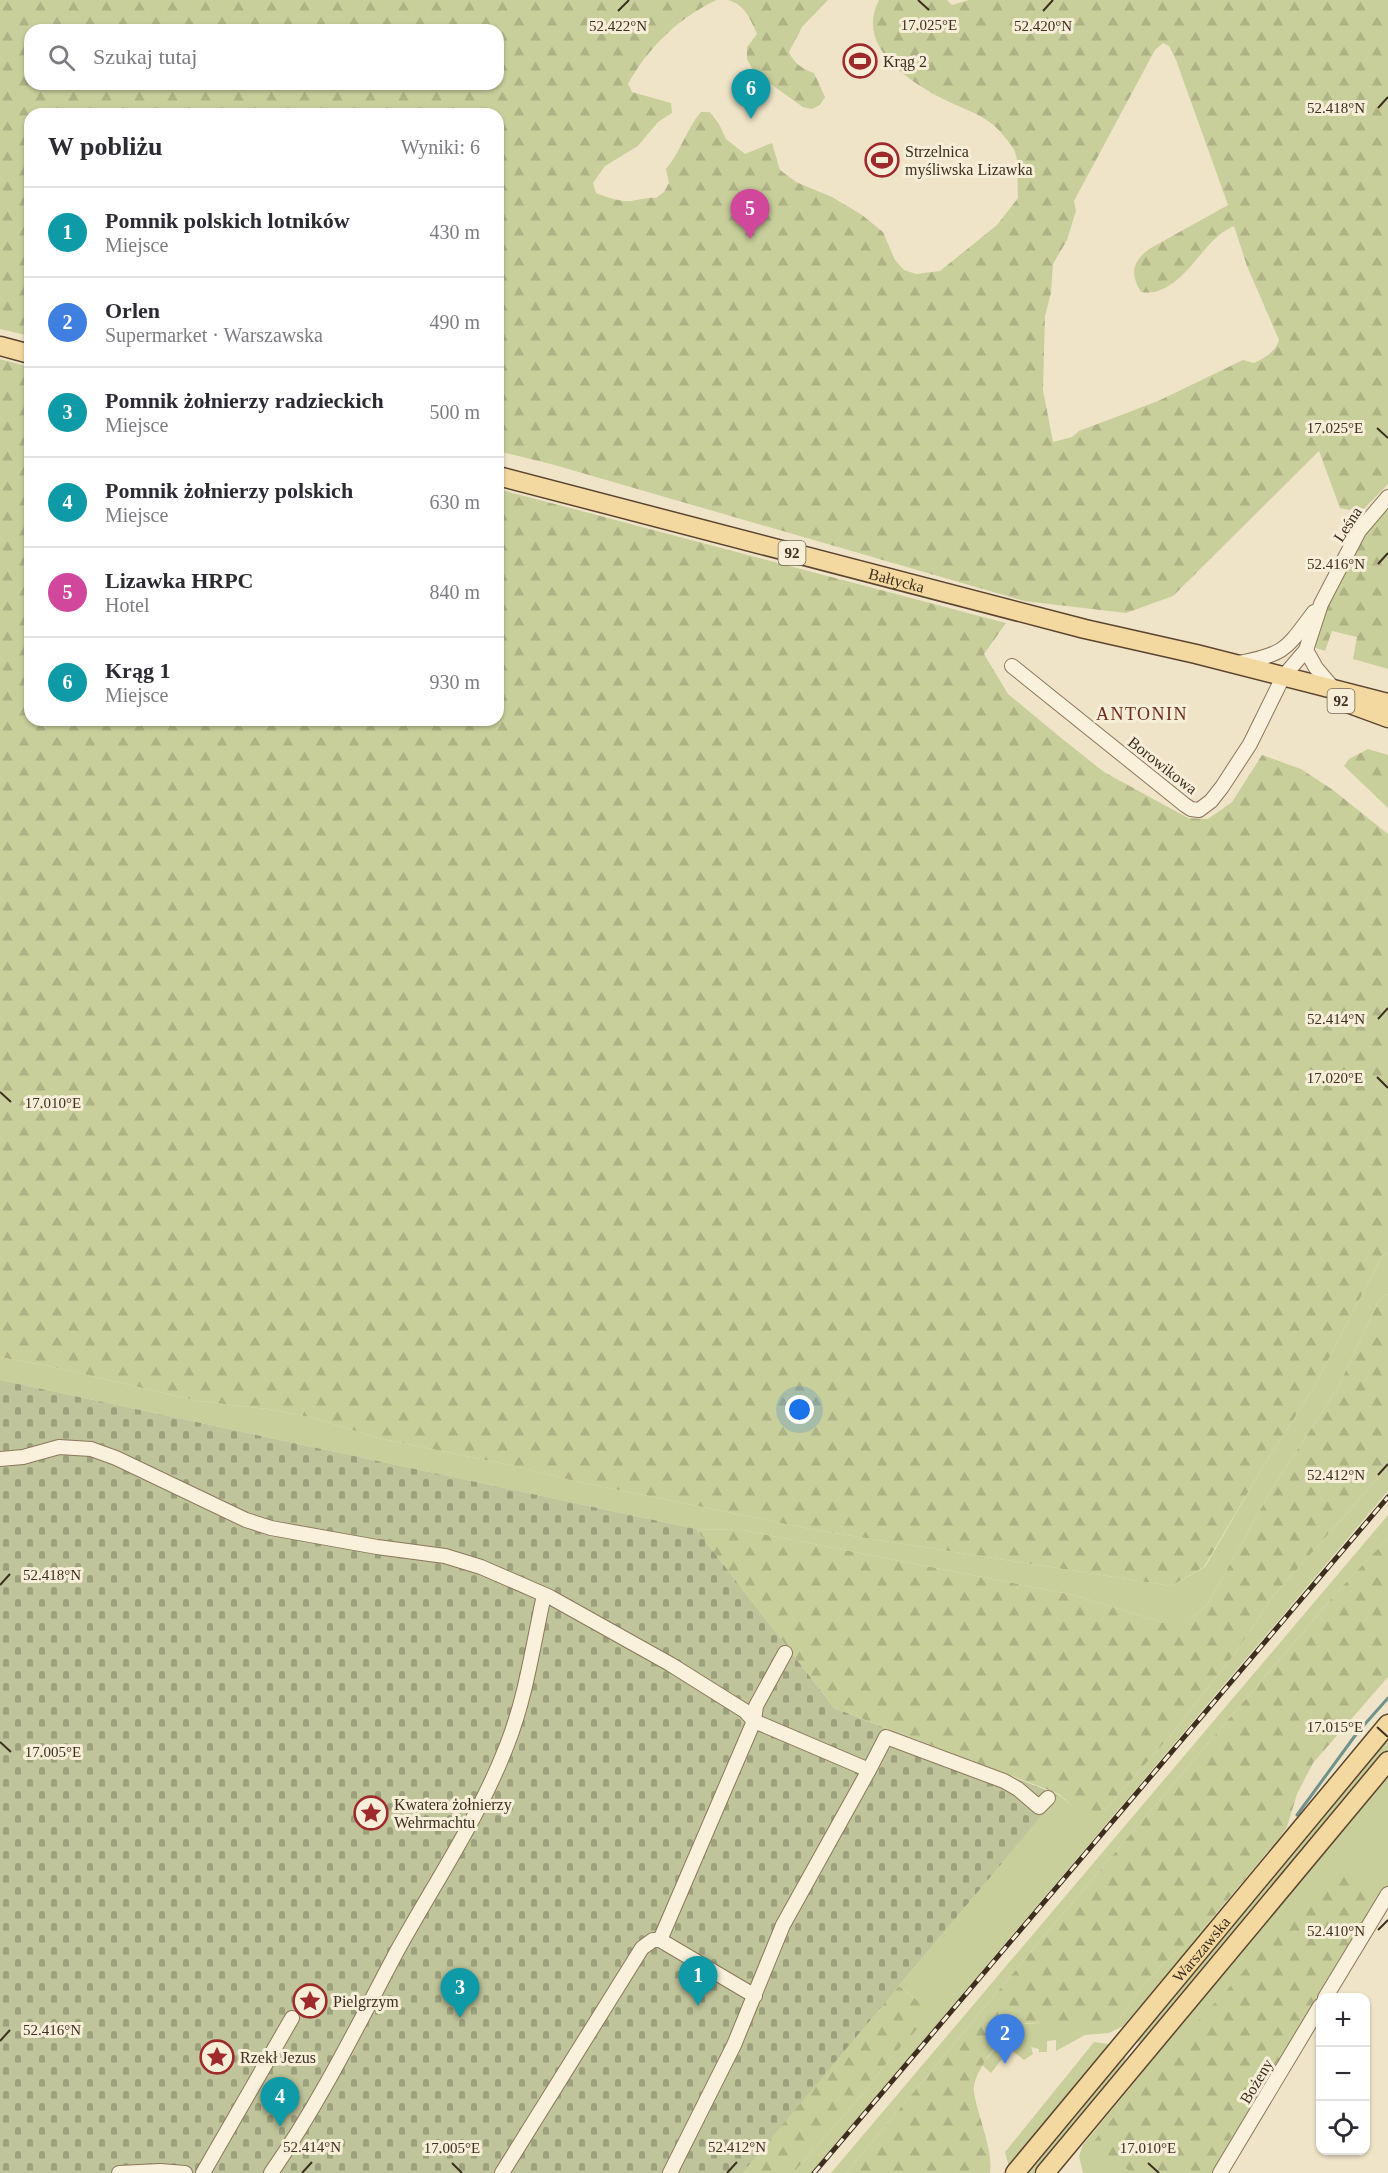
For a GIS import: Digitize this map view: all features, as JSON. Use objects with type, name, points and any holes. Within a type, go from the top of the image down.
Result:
[{"type":"main road","points":[[0,346],[24,352]]},
{"type":"main road","name":"Bałtycka","points":[[504,478],[1085,630],[1388,703]]},
{"type":"main road","name":"Bałtycka","points":[[1290,679],[1314,691],[1388,718]]},
{"type":"main road","name":"Warszawska","points":[[1015,2173],[1388,1724]]},
{"type":"main road","name":"Warszawska","points":[[1046,2173],[1388,1761]]},
{"type":"main road","points":[[1124,2041],[1142,2057]]},
{"type":"street","name":"Leśna","points":[[1290,679],[1306,650],[1321,604],[1359,531],[1388,497]]},
{"type":"street","name":"Leśna","points":[[1290,679],[1287,648],[1321,604]]},
{"type":"street","points":[[1233,664],[1264,658],[1287,648]]},
{"type":"street","points":[[1306,650],[1316,668],[1333,688]]},
{"type":"street","name":"Borowikowa","points":[[1012,666],[1185,805],[1199,810],[1211,801],[1235,768],[1290,679]]},
{"type":"street","points":[[0,1459],[23,1457],[59,1448],[91,1449],[116,1458],[246,1520],[306,1535],[445,1556],[481,1567],[543,1595],[678,1669],[745,1712],[754,1721],[869,1770]]},
{"type":"street","points":[[271,2173],[317,2099],[497,1770],[517,1718],[543,1595]]},
{"type":"street","points":[[660,1940],[754,1721],[756,1706],[785,1653]]},
{"type":"street","points":[[670,2173],[734,2045],[783,1925],[886,1737],[1004,1781],[1039,1807],[1047,1798]]},
{"type":"street","points":[[1328,1993],[1386,1904]]},
{"type":"street","points":[[502,2173],[642,1948],[653,1940],[660,1940],[755,1996]]},
{"type":"street","name":"Bożeny","points":[[1220,2173],[1316,2013]]},
{"type":"street","points":[[203,2173],[292,2018]]},
{"type":"street","points":[[119,2173],[160,2171],[185,2173]]},
{"type":"green space","points":[[0,0],[717,0],[677,25],[655,46],[636,71],[628,84],[632,92],[671,103],[672,113],[658,122],[638,146],[605,166],[593,183],[596,193],[622,201],[656,198],[664,192],[669,183],[666,169],[691,125],[701,112],[710,112],[726,139],[745,154],[772,143],[780,170],[796,182],[832,197],[862,215],[883,232],[895,260],[904,270],[916,274],[940,271],[997,225],[1018,198],[1017,162],[1014,149],[994,126],[914,82],[888,60],[879,47],[874,32],[873,17],[879,0],[947,0],[952,5],[969,0],[1388,0],[1388,484],[1361,512],[1340,508],[1319,451],[1173,596],[1126,613],[1024,601],[551,464],[504,452],[504,108],[24,108],[24,335],[0,329]],"holes":[[[1163,43],[1169,46],[1228,205],[1143,254],[1134,269],[1137,286],[1141,292],[1153,292],[1175,282],[1210,244],[1234,226],[1247,266],[1279,340],[1266,357],[1254,363],[1243,360],[1158,401],[1079,431],[1072,437],[1053,442],[1043,390],[1045,316],[1051,293],[1053,264],[1067,240],[1076,211],[1074,201],[1155,50]]]},
{"type":"green space","points":[[728,0],[828,0],[802,27],[789,52],[799,65],[814,73],[825,97],[820,105],[812,109],[803,107],[754,72],[747,59],[747,47],[757,34],[743,9]]},
{"type":"green space","points":[[0,359],[24,365],[24,726],[504,726],[504,491],[1006,623],[984,654],[1008,694],[1104,772],[1188,818],[1208,819],[1232,802],[1262,755],[1301,769],[1333,790],[1388,834],[1388,1251],[1381,1258],[1314,1387],[1261,1470],[1204,1567],[1171,1586],[815,1530],[378,1438],[314,1418],[268,1409],[198,1401],[0,1357]]},
{"type":"green space","points":[[1388,508],[1388,669],[1353,659],[1357,637],[1332,631],[1325,651],[1313,647],[1325,611],[1342,573],[1363,538]]},
{"type":"green space","points":[[1368,749],[1388,755],[1388,808],[1344,766],[1349,759]]},
{"type":"green space","points":[[1388,1251],[1388,1294],[1379,1301],[1337,1389],[1273,1487],[1207,1605],[1186,1623],[1164,1623],[1074,1595],[742,1530],[696,1529],[0,1380],[0,1357],[198,1401],[268,1409],[314,1418],[378,1438],[815,1530],[1171,1586],[1205,1567],[1261,1470],[1314,1387],[1381,1258]]},
{"type":"green space","points":[[1388,1294],[1388,1467],[1274,1595],[1233,1656],[1170,1736],[1104,1811],[1093,1817],[1082,1815],[1059,1794],[834,1708],[696,1529],[742,1530],[1074,1595],[1164,1623],[1186,1623],[1207,1605],[1273,1487],[1337,1389],[1379,1301]]},
{"type":"green space","points":[[0,1380],[696,1529],[834,1708],[1059,1795],[742,2173],[0,2173]]},
{"type":"green space","points":[[1388,1467],[1388,1491],[811,2173],[793,2173],[866,2090],[892,2056],[918,2001],[899,1986],[1057,1797],[1059,1795],[1083,1815],[1104,1811],[1170,1736],[1233,1656],[1274,1595]]},
{"type":"green space","points":[[1388,1515],[1388,1538],[1337,1592],[846,2173],[831,2173]]},
{"type":"green space","points":[[1388,1538],[1388,1677],[1313,1763],[1297,1794],[1287,1827],[1193,1941],[1165,1962],[1138,1992],[1120,2019],[1106,2030],[1048,2023],[1026,2023],[1014,2028],[1001,2040],[983,2065],[974,2088],[990,2155],[990,2173],[846,2173],[1337,1592]]},
{"type":"green space","points":[[1388,1734],[1388,1750],[1144,2046],[1133,2038]]},
{"type":"green space","points":[[1388,1772],[1388,1887],[1323,1993],[1316,1993],[1316,2005],[1213,2173],[1083,2173],[1079,2156],[1083,2145],[1138,2078],[1157,2047]]},
{"type":"green space","points":[[1335,1871],[1351,1876],[1380,1893],[1320,1993],[1316,1993],[1316,2000],[1246,2116],[1214,2162],[1203,2173],[1132,2173],[1122,2165],[1097,2155],[1092,2147],[1094,2141],[1159,2063],[1238,1978],[1282,1924],[1326,1877]]},
{"type":"green space","points":[[1226,1903],[1230,1906],[1203,1939],[1176,1963],[1123,2026],[1109,2033],[1085,2035],[1056,2051],[1056,2040],[1047,2041],[1047,2052],[1039,2052],[1039,2049],[1031,2047],[1033,2054],[1024,2060],[1010,2049],[991,2073],[982,2065],[1009,2031],[1021,2024],[1120,2019],[1138,1992],[1165,1962],[1193,1941]]},
{"type":"green space","points":[[899,1986],[918,2001],[923,2011],[921,2025],[793,2173],[676,2173],[857,2032]]},
{"type":"green space","points":[[1094,2042],[1115,2045],[1010,2171],[1005,2152]]},
{"type":"green space","points":[[1126,2053],[1125,2061],[1070,2127],[1037,2173],[1022,2173]]},
{"type":"waterway","points":[[1297,1815],[1357,1733],[1388,1698]]},
{"type":"railway","points":[[814,2173],[1388,1497]]},
{"type":"place","name":"Krąg 2","points":[[860,61]]},
{"type":"place","name":"Krąg 1","points":[[751,119]]},
{"type":"place","name":"Strzelnica myśliwska Lizawka","points":[[882,160]]},
{"type":"place","name":"Lizawka HRPC","points":[[750,239]]},
{"type":"place","name":"Kwatera żołnierzy Wehrmachtu","points":[[371,1813]]},
{"type":"place","name":"Pielgrzym","points":[[310,2001]]},
{"type":"place","name":"Pomnik polskich lotników","points":[[698,2006]]},
{"type":"place","name":"Pomnik żołnierzy radzieckich","points":[[460,2018]]},
{"type":"place","name":"Rzekł Jezus","points":[[217,2057]]},
{"type":"place","name":"Orlen","points":[[1005,2064]]},
{"type":"place","name":"Pomnik żołnierzy polskich","points":[[280,2127]]},
{"type":"district","name":"ANTONIN","points":[[1142,714]]}]
